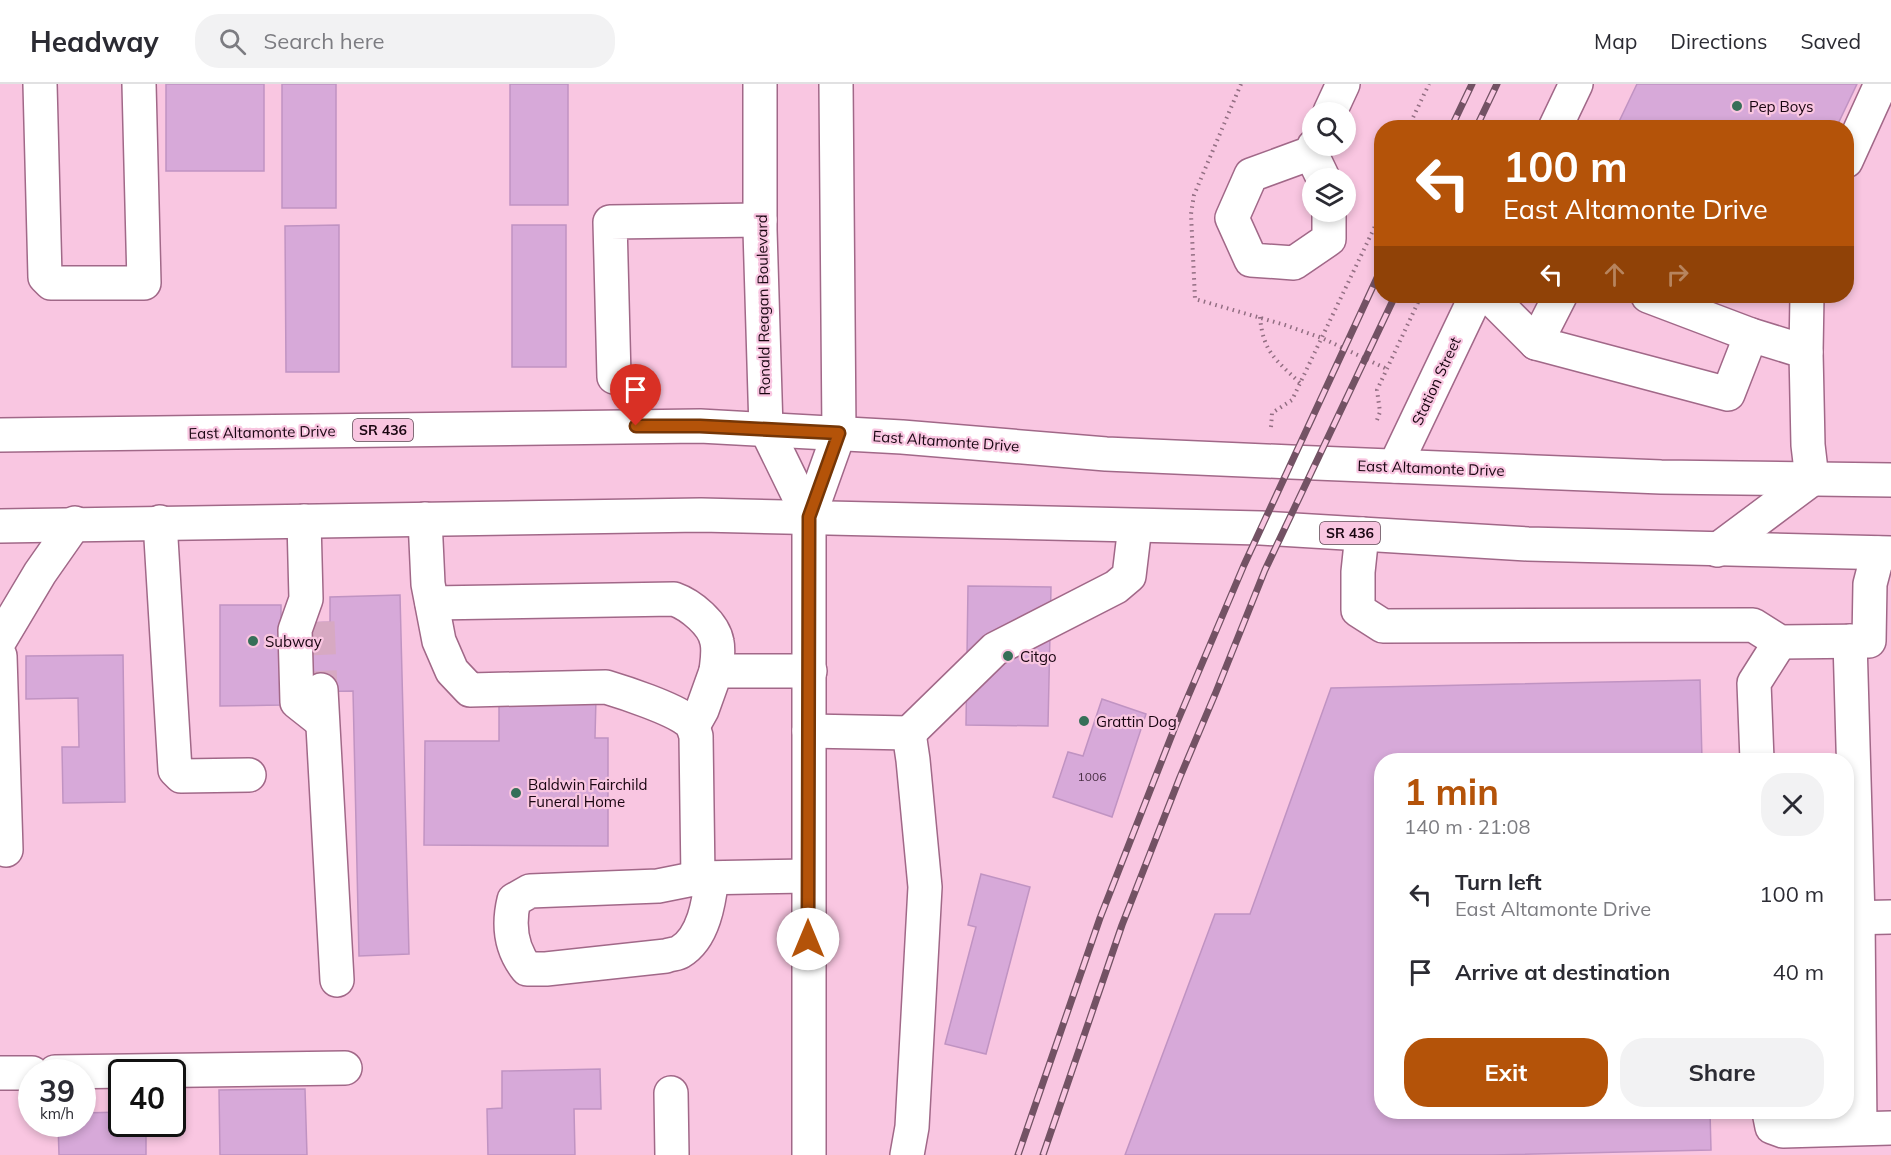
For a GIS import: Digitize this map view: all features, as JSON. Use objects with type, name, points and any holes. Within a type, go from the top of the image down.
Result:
[{"type":"main road","points":[[40,84],[45,277],[51,283],[144,283],[139,84]]},
{"type":"main road","name":"Ronald Reagan Boulevard","points":[[760,84],[760,220],[766,429],[809,517]]},
{"type":"main road","name":"Ronald Reagan Boulevard","points":[[809,1155],[809,517],[839,433],[836,84]]},
{"type":"main road","points":[[1335,102],[1343,84]]},
{"type":"main road","points":[[1559,120],[1576,84]]},
{"type":"main road","points":[[1854,143],[1881,84]]},
{"type":"main road","points":[[1316,159],[1251,175],[1232,218],[1251,260],[1294,263],[1329,239],[1329,222]]},
{"type":"main road","points":[[614,377],[610,222],[760,220]]},
{"type":"main road","name":"Station Street","points":[[1395,466],[1473,303]]},
{"type":"main road","points":[[1496,303],[1536,343],[1728,394],[1751,335]]},
{"type":"main road","points":[[1536,343],[1556,303]]},
{"type":"main road","points":[[1666,303],[1751,335],[1806,352]]},
{"type":"main road","points":[[1717,550],[1812,479],[1808,445],[1807,303]]},
{"type":"main road","name":"East Altamonte Drive","points":[[0,435],[700,426],[839,433],[1106,454],[1661,477],[1891,480]]},
{"type":"main road","name":"SR 436","points":[[0,526],[701,515],[1261,528],[1528,544],[1717,550],[1887,550]]},
{"type":"main road","points":[[425,519],[428,584],[439,641],[452,671],[470,690],[606,687],[686,719],[693,726],[696,736],[705,878],[708,909],[700,928],[681,951],[666,956],[527,969],[518,957],[512,940],[511,913],[514,900],[530,891],[658,886],[705,878],[808,876]]},
{"type":"main road","points":[[304,521],[312,611],[295,630],[297,702],[321,706],[337,980]]},
{"type":"main road","points":[[160,522],[175,770],[181,776],[249,775]]},
{"type":"main road","points":[[0,640],[40,573],[75,524]]},
{"type":"main road","points":[[809,731],[909,733],[995,649],[1116,587],[1129,576],[1135,526]]},
{"type":"main road","points":[[1362,534],[1358,572],[1358,610],[1383,626],[1753,625],[1780,642],[1870,640]]},
{"type":"main road","points":[[1854,887],[1870,640],[1870,584],[1887,550]]},
{"type":"main road","points":[[432,603],[674,599],[687,604],[698,612],[717,639],[716,671],[702,710],[693,726]]},
{"type":"main road","points":[[1757,753],[1754,683],[1780,642]]},
{"type":"main road","points":[[0,656],[6,850]]},
{"type":"main road","points":[[716,671],[810,671]]},
{"type":"main road","points":[[907,1155],[912,1127],[925,887],[909,733]]},
{"type":"main road","points":[[1854,918],[1891,917]]},
{"type":"main road","points":[[1770,1119],[1772,1127],[1783,1131],[1876,1128],[1854,936]]},
{"type":"main road","points":[[96,1071],[345,1068]]},
{"type":"main road","points":[[0,1073],[18,1073]]},
{"type":"main road","points":[[671,1093],[672,1155]]},
{"type":"path","points":[[1412,120],[1429,84]]},
{"type":"path","points":[[1271,427],[1272,413],[1292,400],[1374,228]]},
{"type":"path","points":[[1373,430],[1380,412],[1377,390],[1417,303]]},
{"type":"path","points":[[1260,317],[1261,334],[1269,353],[1300,383]]},
{"type":"building","points":[[166,84],[264,84],[264,171],[166,171]]},
{"type":"building","points":[[282,84],[336,84],[336,208],[282,208]]},
{"type":"building","points":[[510,84],[568,84],[568,205],[510,205]]},
{"type":"building","name":"Pep Boys","points":[[1637,84],[1857,84],[1840,120],[1620,120]]},
{"type":"building","points":[[339,225],[339,372],[286,372],[285,226]]},
{"type":"building","points":[[512,225],[566,225],[566,367],[512,367]]},
{"type":"building","name":"Citgo","points":[[968,586],[1051,587],[1048,726],[966,725]]},
{"type":"building","points":[[400,595],[409,954],[359,956],[353,691],[307,692],[305,623],[330,622],[330,597]]},
{"type":"building","points":[[220,605],[281,605],[281,705],[220,706]]},
{"type":"building","points":[[123,655],[125,802],[63,803],[62,747],[79,747],[78,698],[26,699],[26,656]]},
{"type":"building","points":[[1700,680],[1702,753],[1374,753],[1374,1119],[1710,1119],[1711,1150],[1492,1155],[1125,1155],[1215,914],[1250,914],[1331,688]]},
{"type":"building","name":"Baldwin Fairchild Funeral Home","points":[[499,697],[596,698],[595,738],[608,738],[608,846],[424,845],[425,741],[499,741]]},
{"type":"building","points":[[1102,699],[1146,714],[1112,817],[1053,797],[1068,752],[1083,756]]},
{"type":"building","points":[[981,874],[1030,887],[986,1054],[945,1044],[976,927],[968,925]]},
{"type":"building","points":[[600,1069],[601,1109],[574,1109],[575,1155],[488,1155],[487,1109],[502,1108],[502,1071]]},
{"type":"building","points":[[305,1089],[307,1155],[220,1155],[219,1090]]},
{"type":"building","points":[[108,1112],[108,1137],[146,1137],[146,1155],[59,1155],[58,1137],[96,1137],[96,1113]]},
{"type":"tunnel","points":[[318,622],[321,690]]},
{"type":"railway","points":[[1455,120],[1472,84]]},
{"type":"railway","points":[[1480,120],[1497,84]]},
{"type":"railway","points":[[1018,1155],[1100,918],[1175,727],[1244,565],[1374,284]]},
{"type":"railway","points":[[1043,1155],[1122,925],[1180,777],[1265,570],[1392,303]]},
{"type":"place","name":"Pep Boys","points":[[1737,106]]},
{"type":"place","name":"Subway","points":[[253,641]]},
{"type":"place","name":"Citgo","points":[[1008,656]]},
{"type":"place","name":"Grattin Dog","points":[[1084,721]]},
{"type":"place","name":"Baldwin Fairchild Funeral Home","points":[[516,793]]},
{"type":"route","points":[[636,426],[700,426],[839,433],[809,517],[808,939]]}]
